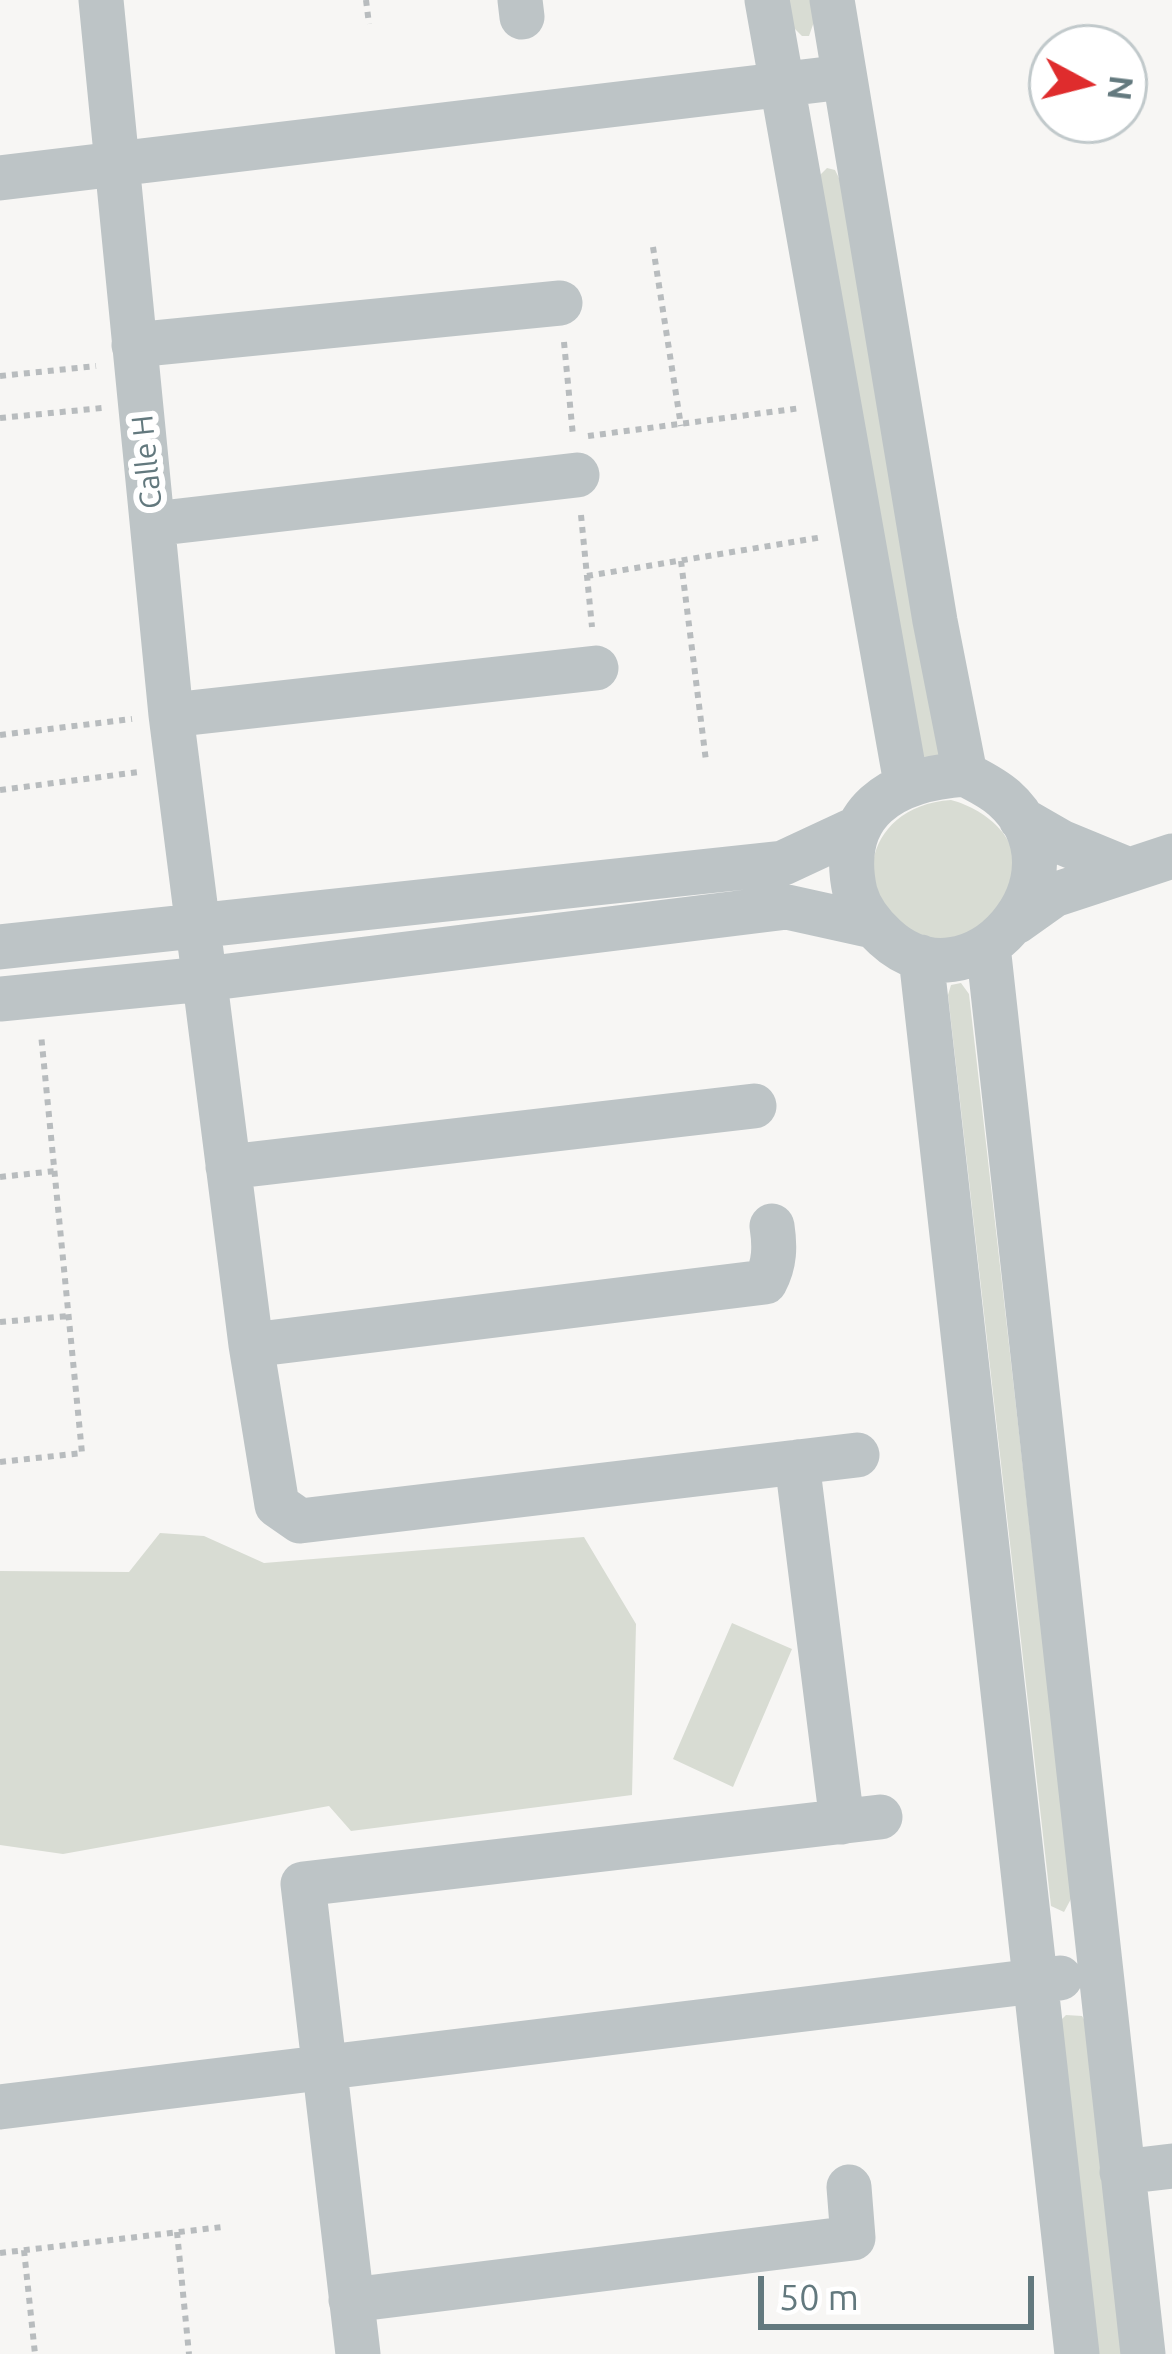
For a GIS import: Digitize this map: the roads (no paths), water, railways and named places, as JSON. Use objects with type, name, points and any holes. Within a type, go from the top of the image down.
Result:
[{"type":"street","name":"Calle H","points":[[101,0],[171,715],[251,1345],[277,1505],[300,1521],[857,1455]]},
{"type":"street","points":[[767,0],[907,783]]},
{"type":"street","points":[[832,0],[935,621],[965,774]]},
{"type":"street","points":[[0,178],[844,77]]},
{"type":"street","points":[[137,370],[560,303]]},
{"type":"street","points":[[153,524],[575,456]]},
{"type":"street","points":[[171,715],[596,668]]},
{"type":"street","points":[[0,947],[783,863],[856,829],[878,801],[928,776],[965,774],[1060,842],[1129,870]]},
{"type":"street","points":[[1021,818],[1034,871],[1029,898],[1002,934],[1099,1974],[1143,2354]]},
{"type":"street","points":[[856,829],[851,873],[857,902],[894,946],[921,957],[948,959],[1002,934],[1054,896],[1172,856]]},
{"type":"street","points":[[18,997],[204,980],[787,907],[873,926]]},
{"type":"street","points":[[921,957],[1077,2354]]},
{"type":"street","points":[[228,1167],[754,1106]]},
{"type":"street","points":[[251,1345],[765,1282],[775,1245],[772,1226]]},
{"type":"street","points":[[358,2354],[303,1884],[861,1819],[797,1462]]},
{"type":"street","points":[[0,2107],[1099,1974]]},
{"type":"street","points":[[1122,2172],[1172,2166]]},
{"type":"street","points":[[351,2300],[854,2238],[849,2187]]}]
